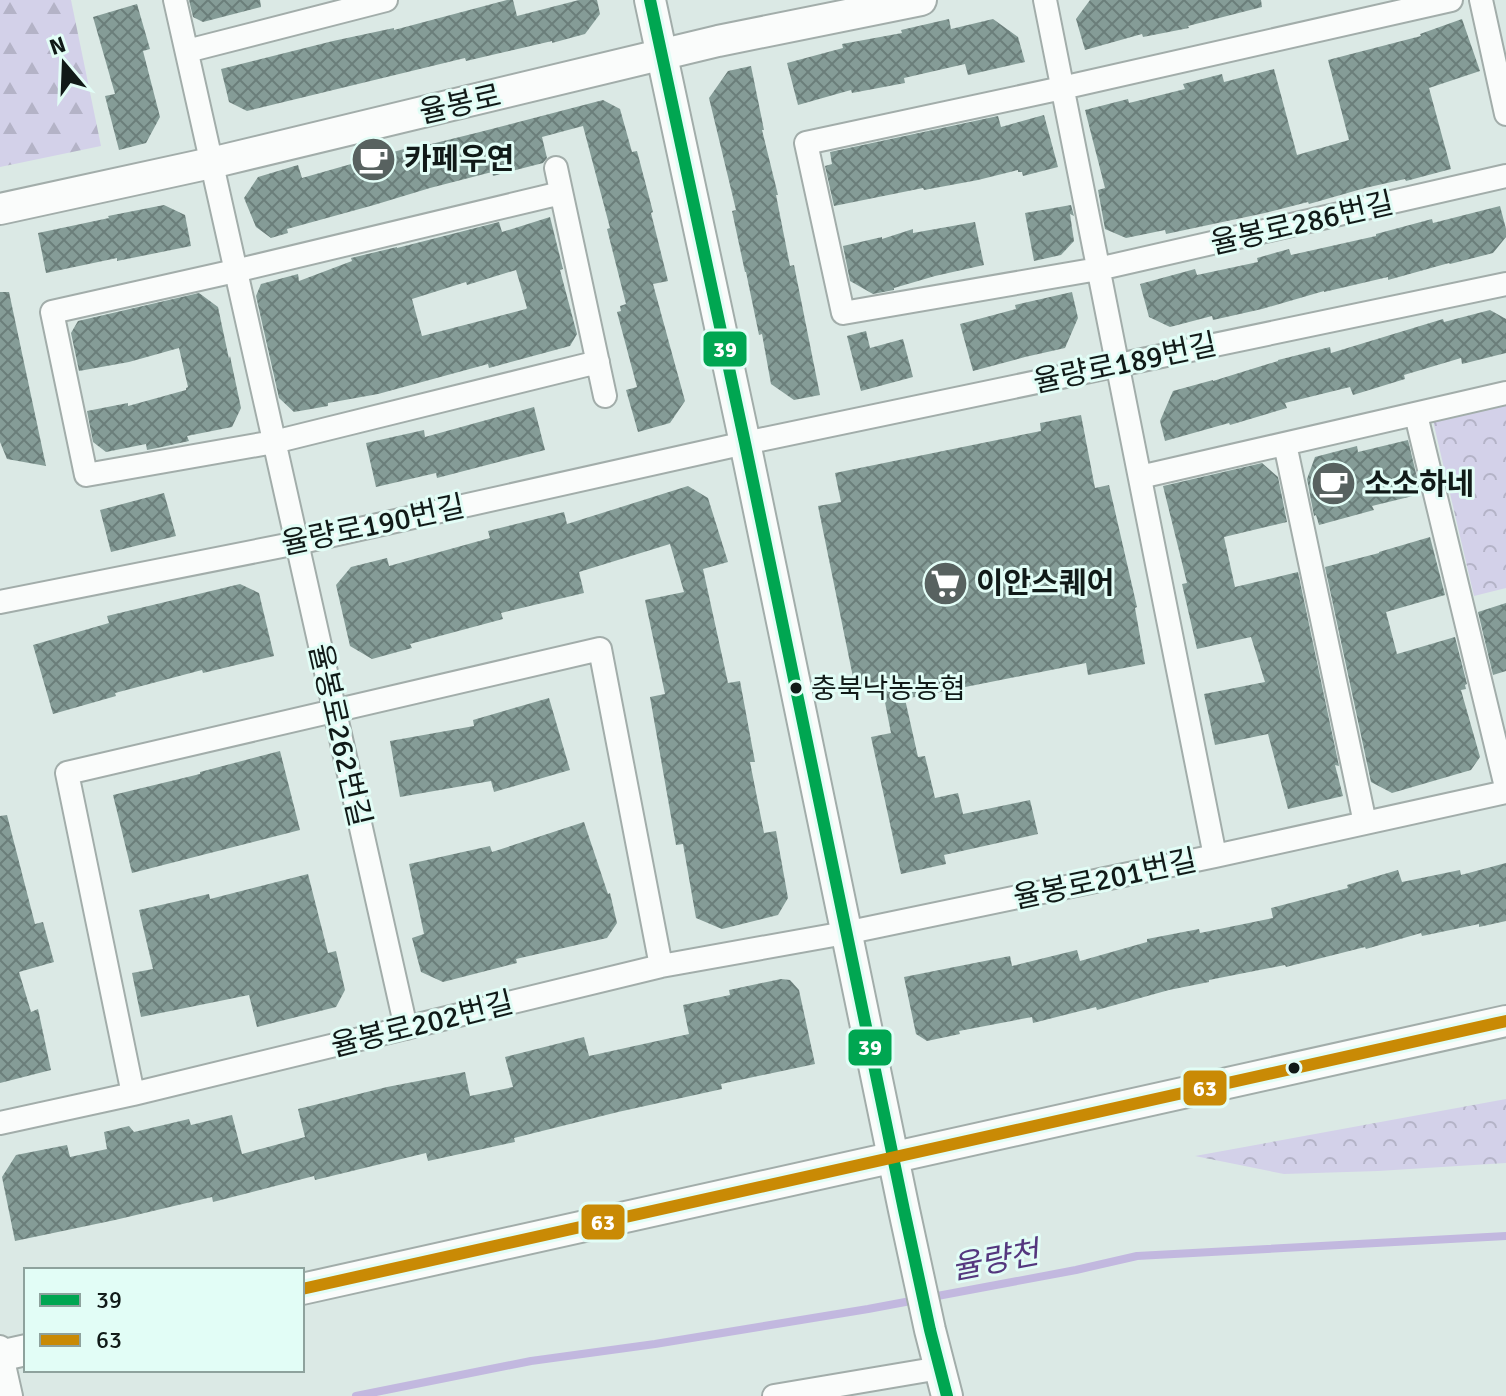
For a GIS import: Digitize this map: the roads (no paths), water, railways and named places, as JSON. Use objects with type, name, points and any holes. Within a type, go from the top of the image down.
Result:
[{"type":"street","name":"율봉로262번길","points":[[175,0],[406,1028]]},
{"type":"street","points":[[187,51],[386,0]]},
{"type":"street","points":[[650,0],[845,933],[943,1382],[774,1396]]},
{"type":"street","name":"율봉로","points":[[0,209],[211,163],[718,41],[921,0]]},
{"type":"street","points":[[1045,0],[1215,856]]},
{"type":"street","points":[[1062,88],[1451,0]]},
{"type":"street","points":[[1481,0],[1506,114]]},
{"type":"street","name":"율봉로286번길","points":[[1062,88],[806,143],[843,313],[1098,269],[1506,176]]},
{"type":"street","points":[[556,168],[605,396]]},
{"type":"street","points":[[561,193],[52,312],[86,475],[274,442],[598,362]]},
{"type":"street","name":"율량로189번길","points":[[745,443],[1506,284]]},
{"type":"street","points":[[1140,477],[1506,393]]},
{"type":"street","name":"율봉로201번길","points":[[845,933],[1215,856],[1506,790],[1416,415]]},
{"type":"street","name":"율량로190번길","points":[[0,602],[297,543],[745,443]]},
{"type":"street","points":[[1285,444],[1365,823]]},
{"type":"street","points":[[133,1094],[67,773],[600,649],[661,966]]},
{"type":"street","name":"율봉로202번길","points":[[0,1123],[133,1094],[661,966],[845,933]]},
{"type":"street","points":[[304,1289],[1506,1021]]},
{"type":"street","points":[[7,1352],[11,1396]]},
{"type":"waterway","name":"율량천","points":[[356,1396],[531,1361],[868,1309],[1137,1256],[1506,1236]]},
{"type":"place","name":"카페우연","points":[[373,159]]},
{"type":"place","name":"소소하네","points":[[1333,484]]},
{"type":"place","name":"이안스퀘어","points":[[945,583]]},
{"type":"place","name":"충북낙농농협","points":[[796,688]]}]
